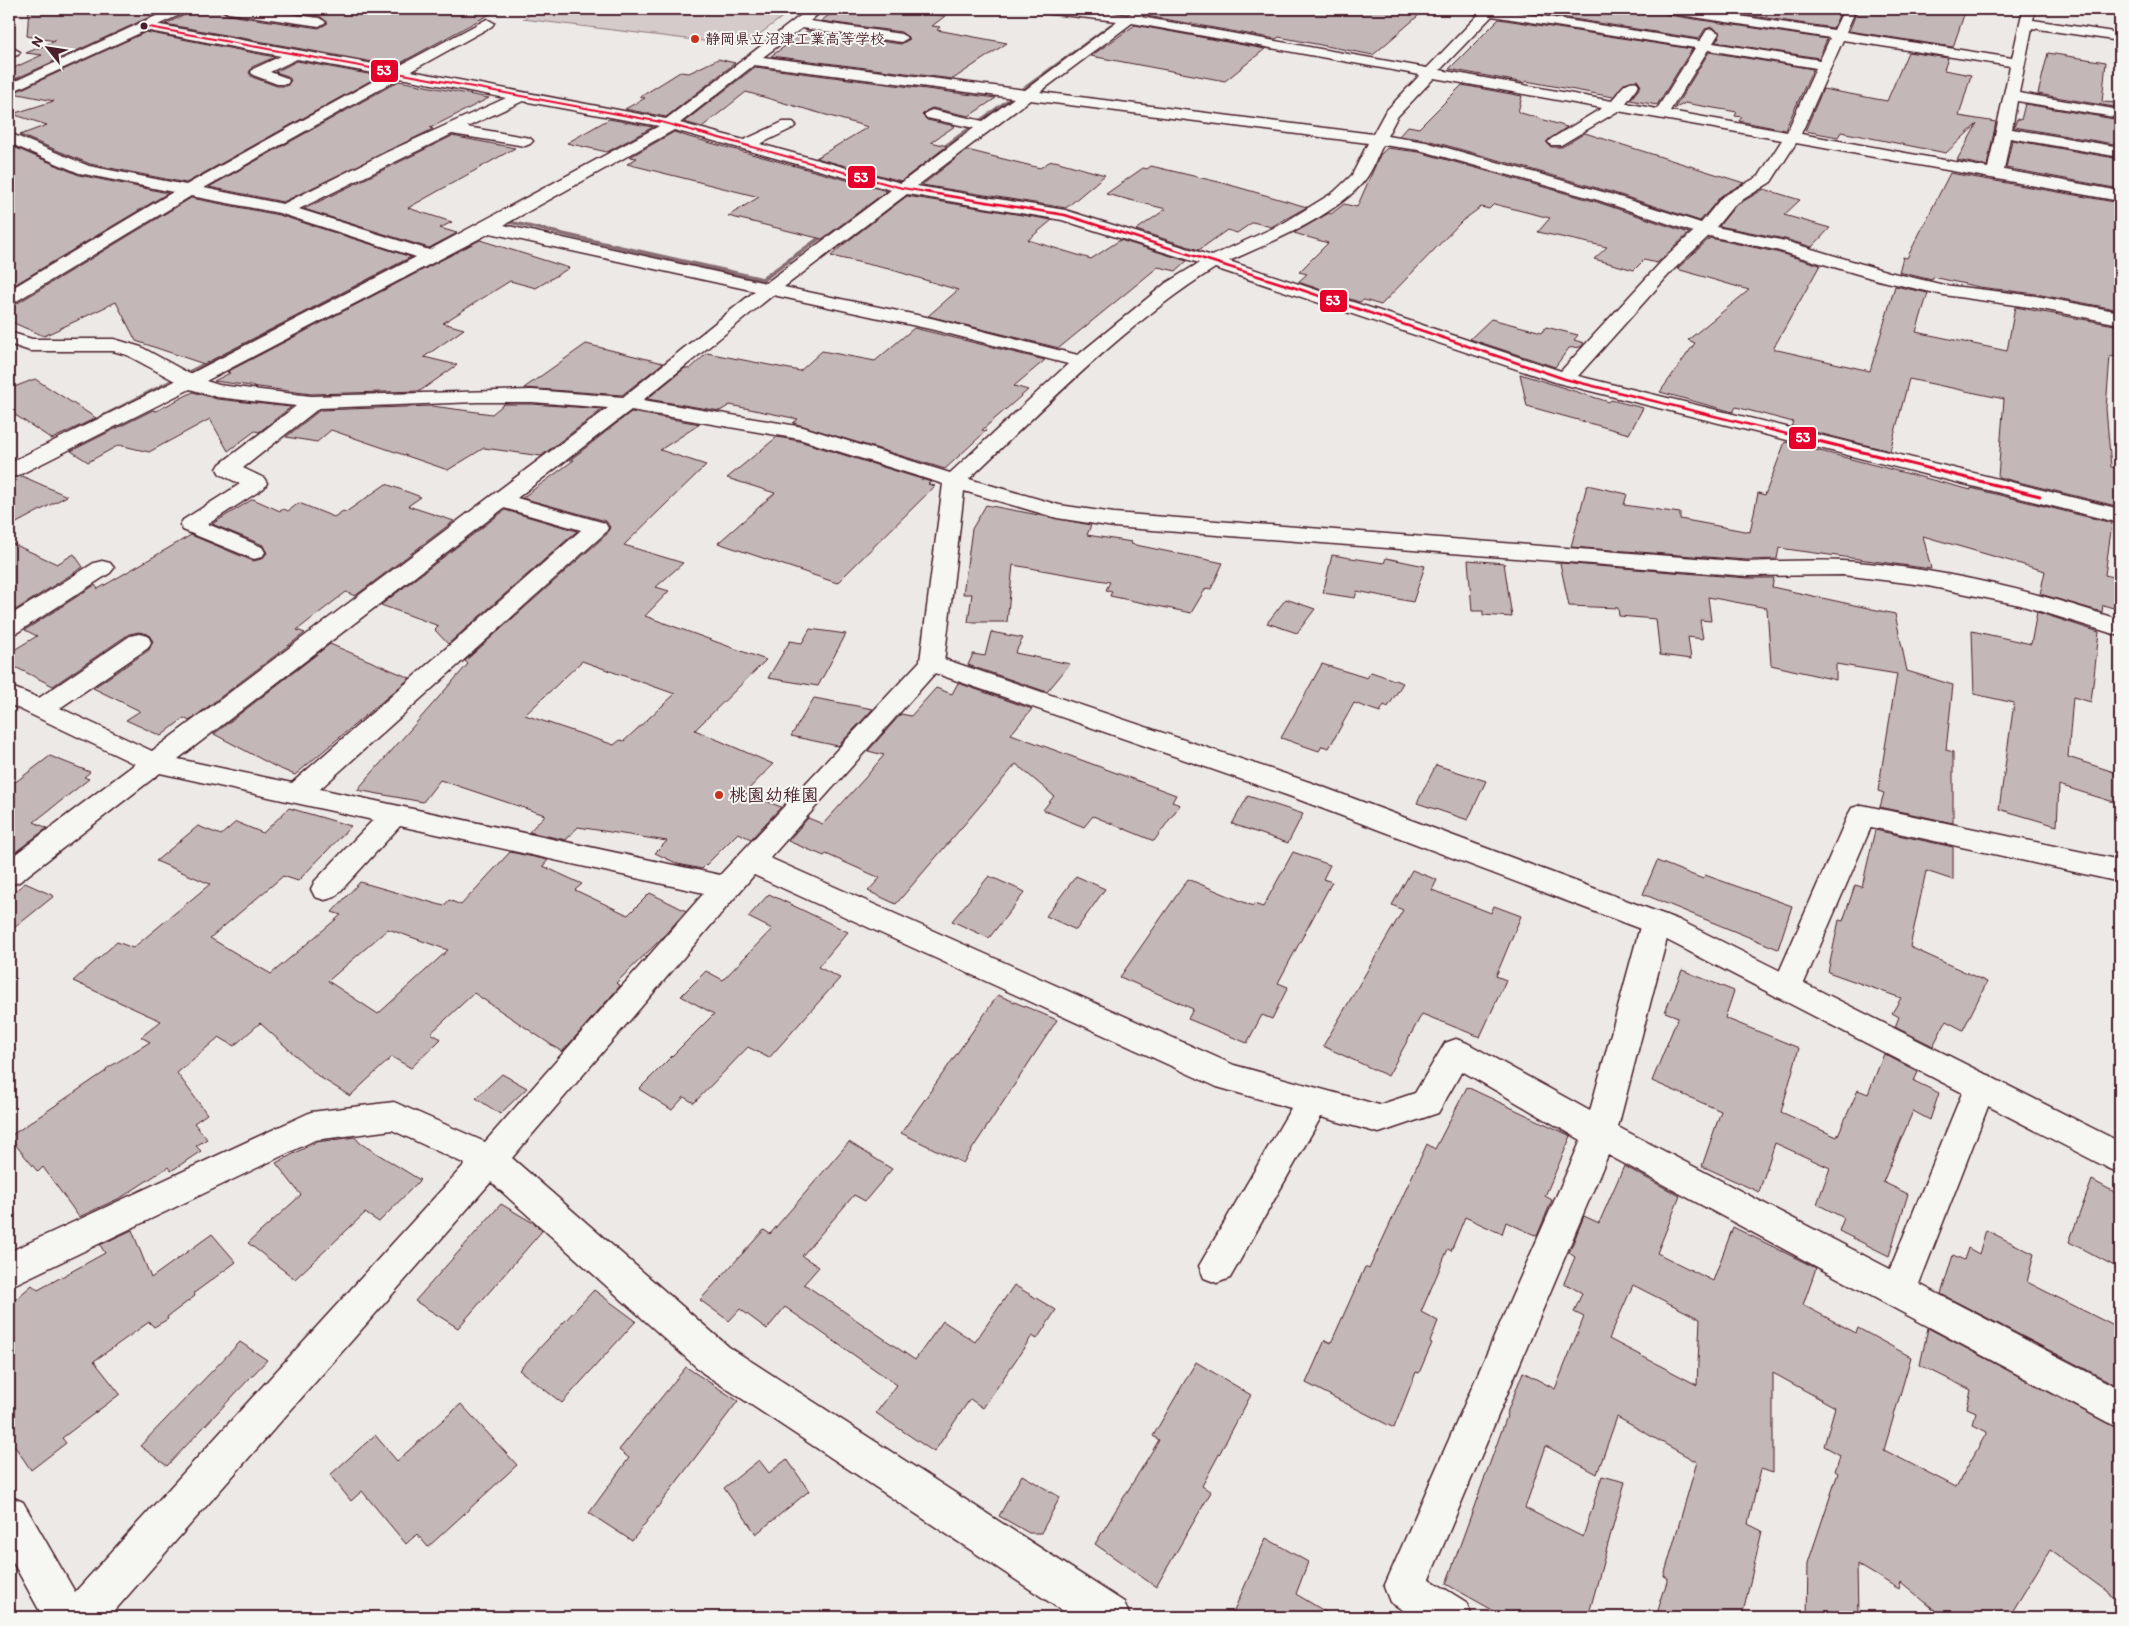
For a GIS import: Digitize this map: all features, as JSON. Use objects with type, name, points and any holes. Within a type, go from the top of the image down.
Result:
[{"type":"street","points":[[9,89],[181,9]]},
{"type":"street","points":[[228,9],[319,22]]},
{"type":"street","points":[[9,471],[424,254],[488,227],[671,125],[817,9]]},
{"type":"street","points":[[1043,9],[1083,12],[1130,19],[2120,196]]},
{"type":"street","points":[[9,874],[627,403],[769,289],[1144,9]]},
{"type":"street","points":[[1474,9],[1490,10],[1825,65]]},
{"type":"street","points":[[1668,9],[1715,14],[2018,63]]},
{"type":"street","points":[[1565,379],[1661,272],[1705,230],[1728,201],[1766,179],[1792,137],[1850,9]]},
{"type":"street","points":[[81,1617],[490,1160],[726,887],[932,662],[954,482],[1082,362],[1172,287],[1211,263],[1288,228],[1340,195],[1359,177],[1390,115],[1490,10]]},
{"type":"street","points":[[1661,114],[1704,46],[1715,14]]},
{"type":"street","points":[[1995,173],[2028,16],[2120,37]]},
{"type":"street","points":[[9,298],[187,191],[487,23]]},
{"type":"street","points":[[798,23],[901,38]]},
{"type":"street","points":[[144,26],[671,125],[902,188],[1065,215],[1424,330],[1524,367],[1565,379],[2120,516]]},
{"type":"street","points":[[282,81],[258,72],[296,54]]},
{"type":"street","points":[[751,60],[1379,138],[1420,145],[1533,176],[1705,230],[1779,245],[1928,287],[2036,302],[2120,318]]},
{"type":"street","points":[[1556,142],[1616,106],[1632,85]]},
{"type":"street","points":[[286,210],[393,155],[522,96]]},
{"type":"street","points":[[2012,96],[2120,114]]},
{"type":"street","points":[[932,115],[986,126]]},
{"type":"street","points":[[746,145],[788,125]]},
{"type":"street","points":[[451,129],[525,141]]},
{"type":"street","points":[[2004,132],[2120,152]]},
{"type":"street","points":[[9,138],[85,170],[286,210],[424,254]]},
{"type":"street","points":[[488,227],[931,324],[1082,362]]},
{"type":"street","points":[[9,338],[30,345],[114,345],[134,351],[184,378],[218,391],[314,402],[532,396],[627,403],[803,433],[954,482],[1057,511],[1149,524],[1747,569],[1825,567],[1859,570],[1948,583],[2049,605],[2077,612],[2120,628]]},
{"type":"street","points":[[254,552],[191,525],[256,483],[228,469],[314,402]]},
{"type":"street","points":[[297,794],[597,528],[500,500]]},
{"type":"street","points":[[9,627],[102,568]]},
{"type":"street","points":[[41,709],[139,642]]},
{"type":"street","points":[[932,662],[1302,790],[1656,923],[2120,1158]]},
{"type":"street","points":[[9,694],[155,762],[726,887]]},
{"type":"street","points":[[325,889],[394,815]]},
{"type":"street","points":[[1786,988],[1862,815],[2120,871]]},
{"type":"street","points":[[750,861],[1228,1077],[1313,1101],[1380,1119],[1426,1103],[1456,1052],[1600,1134],[2120,1409]]},
{"type":"street","points":[[1451,1617],[1405,1587],[1600,1134],[1656,923]]},
{"type":"street","points":[[1898,1293],[1980,1086]]},
{"type":"street","points":[[1217,1266],[1313,1101]]},
{"type":"street","points":[[9,1270],[311,1126],[394,1116],[490,1160],[716,1360],[1109,1617]]},
{"type":"street","points":[[9,1516],[66,1617]]},
{"type":"shaded area","name":"静岡県立沼津工業高等学校","points":[[540,9],[793,9],[744,46],[523,19]]},
{"type":"building","points":[[29,9],[167,9],[9,82],[9,70],[42,55],[26,53],[55,41],[27,36]]},
{"type":"building","points":[[190,9],[219,9],[228,15],[319,28],[328,23],[320,16],[266,9],[499,9],[395,66],[165,24],[187,14]]},
{"type":"building","points":[[837,9],[892,9],[945,16],[932,26],[940,27],[937,30],[1007,43],[953,79],[771,56],[807,31],[901,44],[910,39],[901,32],[821,21]]},
{"type":"building","points":[[1158,9],[1426,9],[1373,55],[1279,37],[1276,39],[1147,16]]},
{"type":"building","points":[[1518,9],[1642,9],[1662,12],[1668,15],[1827,39],[1819,58],[1716,42],[1721,33],[1712,27],[1705,29],[1699,39]]},
{"type":"building","points":[[1721,9],[1842,9],[1833,28],[1720,11]]},
{"type":"building","points":[[1858,9],[1966,9],[1953,47],[1849,31]]},
{"type":"building","points":[[1499,19],[1692,49],[1657,105],[1630,100],[1641,86],[1637,80],[1625,83],[1613,97],[1449,69]]},
{"type":"building","points":[[1135,25],[1265,49],[1225,81],[1091,56]]},
{"type":"building","points":[[146,32],[275,57],[252,67],[249,73],[252,77],[277,86],[287,86],[291,80],[288,76],[275,72],[297,61],[379,76],[186,183],[90,164],[20,135],[47,125],[12,114],[54,101],[13,93]]},
{"type":"building","points":[[1709,52],[1813,69],[1785,130],[1739,121],[1742,117],[1735,116],[1737,112],[1685,103],[1674,109]]},
{"type":"building","points":[[1908,52],[1948,58],[1944,70],[1971,75],[1959,116],[1996,122],[1987,166],[1957,160],[1977,124],[1946,153],[1841,132],[1838,137],[1805,131],[1823,89],[1887,101]]},
{"type":"building","points":[[2048,53],[2106,62],[2102,102],[2120,103],[2120,108],[2038,94]]},
{"type":"building","points":[[718,59],[735,63],[666,117],[625,109],[645,98],[640,97],[680,72],[689,73]]},
{"type":"building","points":[[755,67],[996,98],[969,116],[932,108],[926,111],[922,115],[927,120],[955,126],[931,142],[947,146],[901,181],[816,158],[868,127],[746,92],[702,127],[684,122]]},
{"type":"building","points":[[399,81],[489,98],[430,128],[433,129],[283,202],[209,187]]},
{"type":"building","points":[[1462,85],[1522,96],[1518,112],[1567,127],[1547,141],[1551,147],[1562,147],[1585,133],[1744,183],[1721,196],[1700,221],[1611,192],[1427,140],[1399,136],[1408,126],[1419,128]]},
{"type":"building","points":[[2025,104],[2120,120],[2120,145],[2014,127],[2017,119],[2021,120]]},
{"type":"building","points":[[609,119],[653,127],[607,152],[567,143]]},
{"type":"building","points":[[674,132],[887,191],[822,239],[728,216],[759,197],[627,164],[637,158],[630,157]]},
{"type":"building","points":[[452,136],[515,148],[408,208],[452,222],[440,228],[457,233],[429,248],[304,209]]},
{"type":"building","points":[[2012,140],[2120,159],[2120,189],[2006,168]]},
{"type":"building","points":[[9,145],[79,175],[168,193],[9,288]]},
{"type":"building","points":[[1387,148],[1419,152],[1597,202],[1689,233],[1657,263],[1644,260],[1634,270],[1594,259],[1607,247],[1538,232],[1550,218],[1494,204],[1489,209],[1481,207],[1462,221],[1381,305],[1364,300],[1359,302],[1298,282],[1307,274],[1299,272],[1328,243],[1294,233],[1329,213],[1331,214],[1344,204],[1357,207],[1380,155]]},
{"type":"building","points":[[967,150],[1040,168],[1049,162],[1055,161],[1105,175],[1066,208],[922,185]]},
{"type":"building","points":[[1151,166],[1223,183],[1307,207],[1271,227],[1253,222],[1237,233],[1227,230],[1199,250],[1136,230],[1166,209],[1106,194],[1143,168],[1147,169]]},
{"type":"building","points":[[1950,173],[2120,203],[2120,310],[2036,294],[1979,287],[1933,277],[1932,280],[1899,272],[1903,257],[1907,258]]},
{"type":"building","points":[[1764,189],[1800,200],[1784,215],[1830,228],[1812,247],[1785,239],[1719,226],[1735,206]]},
{"type":"building","points":[[907,196],[1052,220],[1028,240],[1091,259],[1120,240],[1187,261],[1176,271],[1158,267],[1059,348],[928,316],[958,290],[889,269],[831,256]]},
{"type":"building","points":[[191,198],[279,215],[411,257],[204,364],[136,341],[116,302],[44,336],[9,321],[9,305],[16,304]]},
{"type":"building","points":[[1710,238],[1776,252],[1820,265],[1773,349],[1870,371],[1895,286],[1928,293],[1916,332],[2007,351],[2015,307],[2120,326],[2116,357],[2110,356],[2106,408],[2111,467],[2120,469],[2120,507],[1998,477],[2004,399],[1909,379],[1890,451],[1791,426],[1793,422],[1736,407],[1733,412],[1660,392],[1695,343],[1688,340],[1749,290],[1677,269]]},
{"type":"building","points":[[480,240],[569,268],[536,288],[510,281],[443,323],[464,329],[424,357],[457,365],[420,391],[311,394],[214,381],[230,373],[227,372]]},
{"type":"building","points":[[1491,319],[1542,332],[1546,327],[1578,335],[1574,340],[1584,343],[1581,347],[1569,348],[1555,367],[1470,339]]},
{"type":"building","points":[[914,328],[1045,360],[1014,386],[1028,390],[982,430],[986,431],[945,469],[793,423],[798,419],[730,405],[720,411],[647,399],[685,368],[690,369],[707,353],[800,371],[822,351],[875,361]]},
{"type":"building","points":[[586,344],[663,363],[622,395],[524,388]]},
{"type":"building","points":[[1520,374],[1609,402],[1611,400],[1643,408],[1629,434],[1527,406]]},
{"type":"building","points":[[35,379],[96,418],[52,439],[9,411],[9,389]]},
{"type":"building","points":[[193,392],[217,399],[291,407],[259,432],[255,431],[228,451],[210,419],[149,452],[119,445],[88,462],[71,451],[153,410],[156,411]]},
{"type":"building","points":[[504,404],[603,409],[541,456],[484,448],[448,470],[331,430],[317,442],[286,437],[320,410],[432,406],[492,414]]},
{"type":"building","points":[[631,412],[700,424],[660,450],[706,465],[624,545],[683,563],[656,587],[669,591],[645,616],[766,660],[695,730],[773,764],[745,793],[781,807],[751,839],[738,833],[702,869],[678,864],[655,853],[667,841],[578,827],[566,840],[529,832],[545,815],[440,780],[423,802],[357,790],[468,664],[465,661],[607,534],[610,527],[606,521],[522,498],[574,460],[570,460]],"holes":[[[582,661],[675,694],[624,741],[620,740],[614,745],[525,715]]]},
{"type":"building","points":[[777,437],[799,441],[931,482],[928,484],[935,486],[837,583],[718,543],[775,493],[727,478]]},
{"type":"building","points":[[1785,442],[1971,490],[1971,488],[2112,523],[2105,575],[2120,579],[2120,610],[2103,605],[2102,612],[2040,594],[2045,571],[1923,536],[1931,569],[1779,548],[1777,559],[1747,560],[1571,547],[1587,485],[1627,494],[1624,505],[1680,513],[1680,519],[1750,532],[1758,493],[1765,495]]},
{"type":"building","points":[[22,476],[67,496],[9,527],[9,479]]},
{"type":"building","points":[[386,484],[421,497],[408,506],[454,521],[355,596],[346,592],[297,630],[305,633],[189,721],[184,718],[161,736],[126,720],[140,711],[93,688],[149,650],[153,641],[148,634],[139,632],[129,634],[53,686],[9,664],[9,653],[37,636],[25,630],[95,585],[98,589],[191,535],[253,561],[262,559],[267,553],[263,545],[212,524],[253,499],[280,511],[284,509],[288,511],[299,503],[334,517],[343,511],[346,512]]},
{"type":"building","points":[[986,505],[1091,525],[1087,535],[1132,542],[1131,544],[1223,563],[1211,589],[1206,588],[1191,613],[1110,596],[1112,591],[1106,590],[1110,582],[1013,565],[1007,622],[968,622],[972,594],[963,594],[972,529]]},
{"type":"building","points":[[505,510],[577,531],[448,644],[435,630],[439,626],[381,605]]},
{"type":"building","points":[[9,542],[57,564],[74,554],[83,567],[9,614]]},
{"type":"building","points":[[1332,555],[1384,563],[1386,558],[1425,566],[1413,602],[1357,591],[1355,598],[1323,593]]},
{"type":"building","points":[[1468,560],[1504,563],[1512,617],[1483,615],[1483,611],[1472,611]]},
{"type":"building","points":[[1560,563],[1747,578],[1774,578],[1772,587],[1895,614],[1907,671],[1953,685],[1946,750],[1953,752],[1953,823],[1880,807],[1884,793],[1878,791],[1897,674],[1836,664],[1836,680],[1771,665],[1767,608],[1708,597],[1711,621],[1700,620],[1703,639],[1688,637],[1691,659],[1660,655],[1656,619],[1619,616],[1618,608],[1569,606]]},
{"type":"building","points":[[1286,599],[1315,609],[1297,633],[1267,623]]},
{"type":"building","points":[[2037,612],[2099,632],[2091,702],[2073,697],[2068,757],[2120,774],[2120,804],[2059,785],[2057,826],[1999,809],[2014,703],[1974,694],[1972,631],[2031,644]]},
{"type":"building","points":[[810,629],[846,634],[818,686],[768,678],[790,641],[802,643]]},
{"type":"building","points":[[991,632],[1023,638],[1015,653],[1070,664],[1047,692],[968,665],[973,654],[985,656]]},
{"type":"building","points":[[330,644],[410,678],[295,775],[214,734]]},
{"type":"building","points":[[1322,664],[1367,678],[1371,672],[1403,683],[1388,707],[1384,705],[1380,712],[1354,703],[1329,748],[1322,746],[1319,751],[1281,738]]},
{"type":"building","points":[[958,683],[1032,709],[1011,734],[1176,795],[1172,802],[1180,805],[1154,841],[1093,816],[1084,827],[1043,810],[1054,796],[1016,764],[896,904],[868,891],[880,878],[826,854],[824,856],[788,841],[808,818],[823,824],[865,778],[884,755],[868,751],[901,714],[911,716],[936,688],[952,694]]},
{"type":"building","points":[[814,698],[873,709],[838,746],[791,736]]},
{"type":"building","points":[[50,756],[90,772],[84,777],[89,779],[34,822],[47,828],[9,857],[9,787]]},
{"type":"building","points":[[1436,765],[1486,781],[1468,820],[1417,803]]},
{"type":"building","points":[[1248,796],[1303,814],[1288,843],[1232,824]]},
{"type":"building","points":[[289,808],[351,826],[298,881],[283,876],[210,938],[271,974],[341,915],[332,912],[360,882],[444,906],[449,900],[461,905],[510,852],[548,860],[543,866],[582,884],[575,890],[628,915],[650,893],[686,911],[660,940],[616,983],[620,986],[562,1052],[474,993],[431,1033],[441,1039],[411,1068],[392,1057],[350,1096],[318,1076],[260,1023],[234,1046],[219,1037],[177,1073],[207,1114],[194,1123],[207,1139],[196,1146],[201,1151],[171,1171],[168,1167],[122,1197],[79,1217],[43,1167],[38,1172],[9,1137],[106,1071],[106,1069],[150,1042],[141,1037],[161,1021],[73,981],[117,942],[133,948],[210,884],[156,861],[198,826],[221,835],[236,822],[263,833]],"holes":[[[388,929],[448,950],[378,1014],[328,981]]]},
{"type":"building","points":[[1875,830],[1953,847],[1953,880],[1926,871],[1910,947],[1987,982],[1963,1030],[1946,1021],[1933,1046],[1895,1027],[1899,1017],[1892,1013],[1901,998],[1828,972],[1839,920],[1843,921],[1855,885],[1862,887]]},
{"type":"building","points":[[1293,852],[1330,865],[1323,879],[1332,882],[1278,983],[1288,987],[1272,1019],[1262,1015],[1247,1043],[1188,1019],[1193,1009],[1120,977],[1188,879],[1253,906],[1254,904],[1263,907]]},
{"type":"building","points":[[1657,861],[1703,879],[1705,875],[1792,906],[1778,949],[1643,894]]},
{"type":"building","points":[[1412,870],[1437,880],[1432,890],[1491,913],[1494,906],[1521,916],[1496,976],[1506,980],[1480,1037],[1422,1014],[1388,1076],[1323,1046],[1403,910],[1392,905]]},
{"type":"building","points":[[989,876],[1025,892],[989,938],[952,921]]},
{"type":"building","points":[[1076,876],[1105,889],[1076,930],[1046,916]]},
{"type":"building","points":[[25,883],[54,896],[9,932],[9,896]]},
{"type":"building","points":[[769,894],[848,932],[818,967],[840,978],[769,1058],[748,1047],[694,1103],[684,1097],[672,1110],[639,1089],[714,1014],[681,996],[706,971],[723,980],[772,929],[748,917]]},
{"type":"building","points":[[1682,970],[1734,991],[1725,1018],[1799,1048],[1781,1112],[1837,1137],[1858,1090],[1868,1094],[1884,1054],[1918,1072],[1914,1081],[1939,1093],[1930,1120],[1913,1111],[1883,1182],[1908,1194],[1889,1256],[1839,1231],[1844,1218],[1817,1204],[1830,1168],[1775,1143],[1759,1192],[1702,1166],[1721,1111],[1652,1081],[1678,1017],[1665,1012]]},
{"type":"building","points":[[998,995],[1057,1020],[963,1163],[901,1133]]},
{"type":"building","points":[[502,1074],[527,1088],[500,1114],[476,1098]]},
{"type":"building","points":[[1467,1087],[1571,1136],[1545,1196],[1552,1200],[1537,1236],[1506,1222],[1502,1234],[1465,1217],[1451,1251],[1448,1249],[1421,1312],[1438,1321],[1430,1342],[1432,1343],[1419,1373],[1416,1372],[1394,1428],[1306,1383],[1325,1340],[1331,1343],[1365,1267],[1369,1269],[1427,1144],[1435,1149]]},
{"type":"building","points":[[355,1137],[360,1143],[420,1180],[379,1222],[365,1213],[295,1279],[248,1243],[301,1195],[276,1163],[316,1142]]},
{"type":"building","points":[[849,1142],[892,1169],[865,1201],[854,1195],[802,1256],[819,1267],[804,1284],[915,1360],[943,1321],[975,1342],[1014,1285],[1056,1310],[1037,1339],[1032,1336],[983,1408],[970,1399],[934,1452],[876,1413],[897,1385],[785,1307],[767,1329],[740,1309],[729,1321],[700,1300],[764,1230],[770,1234]]},
{"type":"building","points":[[1624,1166],[1680,1196],[1657,1253],[1713,1281],[1733,1227],[1816,1268],[1803,1305],[1856,1333],[1858,1328],[1911,1357],[1884,1450],[1956,1487],[1987,1432],[1973,1425],[1976,1412],[1967,1408],[1971,1390],[1920,1365],[1928,1328],[2120,1430],[2120,1601],[2050,1550],[2009,1617],[1943,1617],[1901,1582],[1899,1589],[1857,1564],[1858,1617],[1807,1617],[1808,1563],[1838,1473],[1835,1471],[1840,1455],[1824,1446],[1835,1407],[1773,1373],[1773,1473],[1761,1469],[1748,1524],[1762,1531],[1742,1617],[1656,1617],[1668,1578],[1664,1576],[1697,1462],[1617,1417],[1597,1474],[1546,1446],[1525,1508],[1583,1537],[1602,1476],[1625,1482],[1588,1617],[1505,1617],[1446,1584],[1523,1372],[1555,1389],[1584,1317],[1574,1312],[1582,1293],[1564,1283],[1575,1257],[1569,1253],[1584,1216],[1599,1223]],"holes":[[[1633,1285],[1700,1319],[1697,1385],[1609,1339]]]},
{"type":"building","points":[[2092,1180],[2120,1195],[2120,1269],[2069,1242]]},
{"type":"building","points":[[501,1204],[535,1224],[542,1231],[458,1328],[415,1301]]},
{"type":"building","points":[[132,1230],[151,1278],[212,1234],[236,1262],[194,1293],[195,1296],[167,1317],[168,1319],[154,1327],[149,1322],[94,1361],[120,1394],[62,1438],[66,1443],[31,1470],[9,1438],[9,1305],[32,1285],[38,1290],[105,1253],[100,1245]]},
{"type":"building","points":[[1986,1230],[2034,1254],[2027,1282],[2120,1329],[2120,1387],[1941,1294],[1953,1255],[1964,1260],[1968,1248],[1979,1254]]},
{"type":"building","points":[[594,1290],[636,1321],[562,1403],[519,1370]]},
{"type":"building","points":[[240,1342],[267,1360],[167,1466],[140,1446]]},
{"type":"building","points":[[1196,1362],[1251,1395],[1202,1486],[1211,1492],[1156,1587],[1095,1544],[1159,1440],[1153,1436]]},
{"type":"building","points":[[686,1367],[738,1401],[632,1541],[589,1513],[629,1458],[619,1450]]},
{"type":"building","points":[[461,1404],[517,1465],[428,1547],[417,1534],[406,1544],[362,1491],[351,1501],[330,1475],[375,1435],[397,1461]]},
{"type":"building","points":[[787,1459],[809,1491],[756,1534],[724,1488],[759,1460],[769,1473]]},
{"type":"building","points":[[1022,1475],[1060,1497],[1041,1533],[1029,1533],[999,1516]]},
{"type":"building","points":[[1266,1538],[1308,1562],[1296,1594],[1334,1617],[1231,1617]]},
{"type":"waterway","points":[[935,154],[1113,24]]},
{"type":"waterway","points":[[495,219],[763,280],[831,230]]},
{"type":"waterway","points":[[76,430],[445,242]]},
{"type":"transit line","name":"53","points":[[144,26],[661,122],[902,188],[1065,215],[1299,289],[1565,379],[2040,496]]},
{"type":"place","name":"静岡県立沼津工業高等学校","points":[[695,39]]},
{"type":"place","name":"桃園幼稚園","points":[[719,795]]}]
